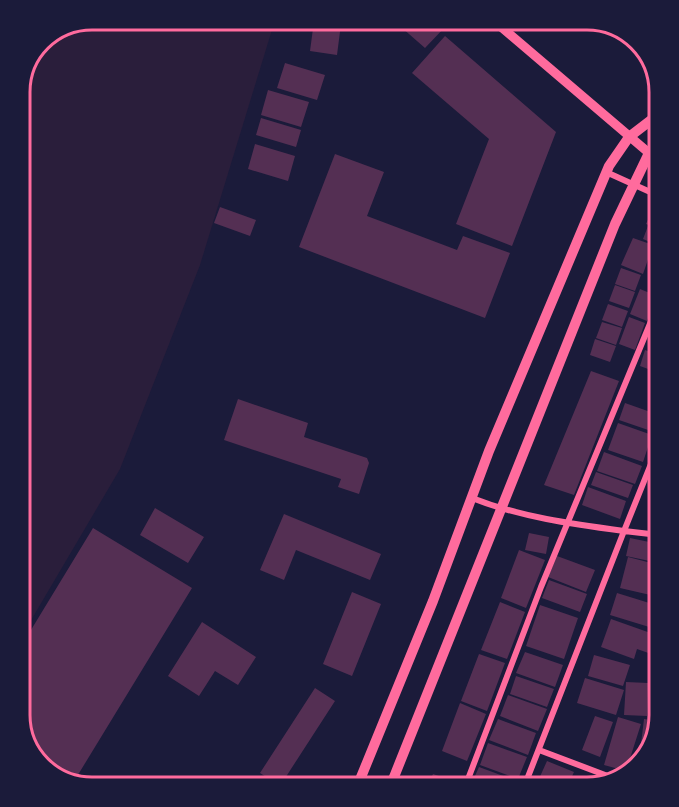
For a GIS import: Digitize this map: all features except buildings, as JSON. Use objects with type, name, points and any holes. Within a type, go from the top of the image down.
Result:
[{"type":"main road","points":[[361,777],[528,357],[606,172],[629,137],[649,122]]},
{"type":"main road","points":[[394,777],[615,224],[649,153]]},
{"type":"street","points":[[505,30],[649,153]]},
{"type":"street","points":[[606,172],[649,192]]},
{"type":"street","points":[[469,777],[537,598],[649,329]]},
{"type":"street","points":[[528,777],[649,471]]},
{"type":"street","points":[[472,498],[500,509],[568,524],[649,534]]},
{"type":"street","points":[[539,750],[602,775]]},
{"type":"shaded area","points":[[272,30],[200,265],[120,469],[30,622],[30,88],[32,76],[36,65],[51,45],[61,38],[80,31]]}]
